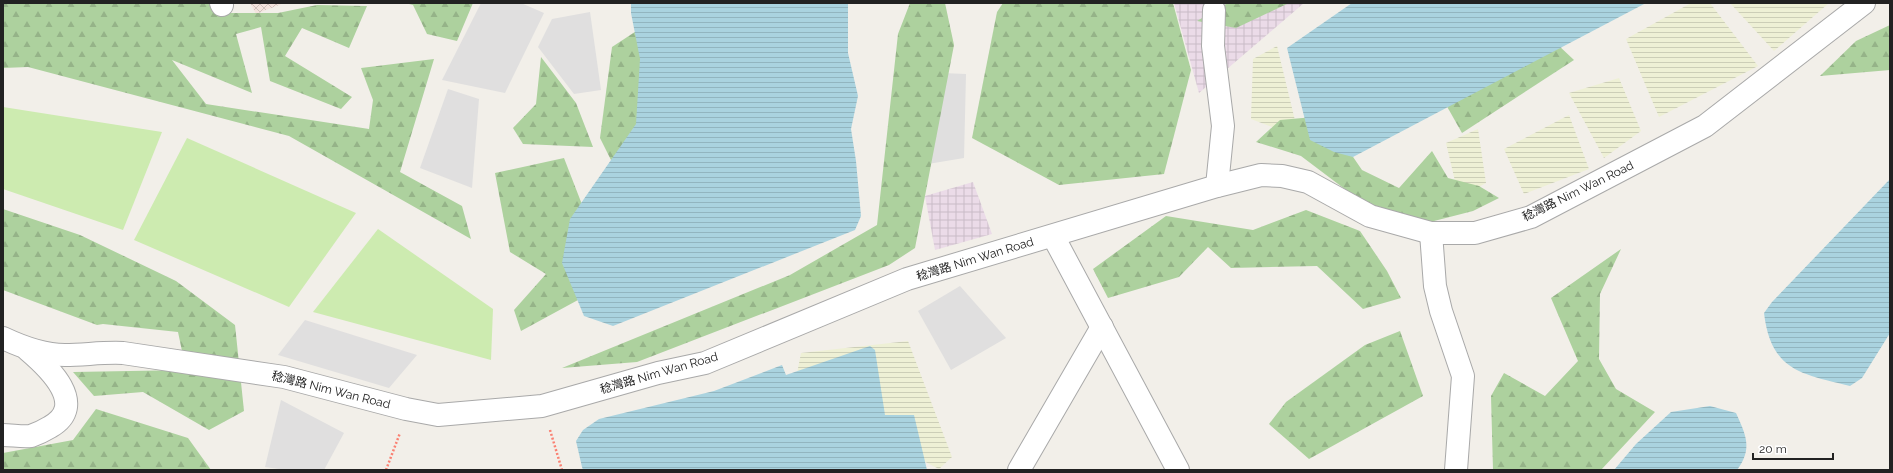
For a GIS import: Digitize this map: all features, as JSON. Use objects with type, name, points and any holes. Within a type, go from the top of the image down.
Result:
[{"type":"street","name":"稔灣路 Nim Wan Road","points":[[28,350],[63,355],[106,352],[123,353],[284,377],[406,409],[438,415],[542,406],[658,373],[705,363],[907,279],[1217,186],[1261,175],[1282,176],[1308,182],[1370,216],[1431,233],[1475,233],[1531,217],[1705,126],[1864,3]]},
{"type":"street","points":[[1214,10],[1213,46],[1223,126],[1217,186]]},
{"type":"street","points":[[1431,233],[1435,286],[1441,311],[1462,376],[1456,470]]},
{"type":"street","points":[[1053,236],[1178,470]]},
{"type":"street","points":[[1019,470],[1102,328]]},
{"type":"street","points":[[3,338],[28,350],[50,369],[58,379],[66,405],[66,411],[59,422],[31,436],[3,435]]},
{"type":"path","points":[[542,406],[562,470]]},
{"type":"path","points":[[386,470],[398,442],[406,409]]},
{"type":"shaded area","points":[[250,3],[284,3],[256,14]]},
{"type":"shaded area","points":[[481,3],[521,3],[544,13],[505,93],[442,80]]},
{"type":"shaded area","points":[[1174,3],[1304,3],[1199,93]]},
{"type":"shaded area","points":[[590,12],[601,90],[574,94],[538,47],[552,19]]},
{"type":"shaded area","points":[[918,72],[966,74],[964,158],[916,166]]},
{"type":"shaded area","points":[[448,89],[479,99],[472,188],[420,168]]},
{"type":"shaded area","points":[[973,182],[992,234],[935,250],[925,196]]},
{"type":"shaded area","points":[[960,286],[1006,338],[951,370],[918,311]]},
{"type":"shaded area","points":[[305,320],[417,355],[389,388],[278,355]]},
{"type":"shaded area","points":[[281,400],[344,433],[324,470],[286,470],[265,467]]},
{"type":"green space","points":[[3,3],[224,3],[226,13],[278,13],[317,5],[367,6],[349,48],[302,28],[285,56],[352,97],[341,109],[270,81],[261,27],[236,34],[252,93],[172,60],[206,104],[369,129],[373,100],[361,68],[434,59],[400,172],[462,206],[471,239],[289,136],[28,67],[3,68]]},
{"type":"green space","points":[[405,3],[473,3],[457,41],[427,34],[413,5]]},
{"type":"green space","points":[[910,3],[945,3],[954,45],[915,248],[889,265],[637,362],[562,368],[790,275],[877,225],[898,34]]},
{"type":"green space","points":[[1003,3],[1173,3],[1191,70],[1164,174],[1059,185],[972,138],[997,12]]},
{"type":"green space","points":[[1228,3],[1289,3],[1236,28],[1197,21]]},
{"type":"green space","points":[[1691,3],[1710,3],[1758,66],[1659,117],[1626,39]]},
{"type":"green space","points":[[1730,3],[1829,3],[1774,51]]},
{"type":"green space","points":[[647,24],[667,108],[621,180],[600,138],[612,47]]},
{"type":"green space","points":[[1890,25],[1890,70],[1820,76],[1856,41]]},
{"type":"green space","points":[[1557,44],[1574,60],[1462,133],[1445,103]]},
{"type":"green space","points":[[1277,46],[1299,137],[1251,119],[1253,59]]},
{"type":"green space","points":[[541,57],[576,103],[593,147],[523,144],[513,128],[536,104]]},
{"type":"green space","points":[[1619,78],[1641,131],[1604,158],[1569,93]]},
{"type":"green space","points":[[3,107],[162,132],[123,230],[3,189]]},
{"type":"green space","points":[[1569,115],[1589,169],[1524,194],[1504,149]]},
{"type":"green space","points":[[1325,116],[1362,170],[1399,188],[1432,151],[1448,178],[1479,186],[1499,198],[1473,211],[1399,230],[1301,156],[1256,142],[1280,120]]},
{"type":"green space","points":[[1478,129],[1486,183],[1459,198],[1446,143]]},
{"type":"green space","points":[[187,138],[356,213],[289,307],[134,240]]},
{"type":"green space","points":[[564,158],[588,220],[589,294],[521,331],[514,310],[546,274],[510,252],[495,173]]},
{"type":"green space","points":[[3,209],[80,235],[176,281],[235,325],[244,411],[209,430],[143,392],[94,396],[73,372],[186,370],[178,332],[103,324],[97,325],[3,290]]},
{"type":"green space","points":[[1306,210],[1360,231],[1387,271],[1401,298],[1363,309],[1317,266],[1231,268],[1208,247],[1179,277],[1108,298],[1093,269],[1166,216],[1253,230]]},
{"type":"green space","points":[[378,229],[493,309],[491,360],[313,312]]},
{"type":"green space","points":[[1621,249],[1600,294],[1599,359],[1616,389],[1655,412],[1601,470],[1493,470],[1491,396],[1504,373],[1545,396],[1578,361],[1551,298]]},
{"type":"green space","points":[[1400,331],[1423,396],[1309,459],[1269,424],[1286,402],[1365,345]]},
{"type":"green space","points":[[908,341],[952,457],[939,469],[898,448],[872,382],[793,394],[801,353]]},
{"type":"green space","points":[[96,409],[188,438],[211,470],[3,470],[3,453],[73,440]]},
{"type":"water","points":[[631,3],[848,3],[848,53],[858,96],[851,129],[856,161],[861,216],[855,230],[613,326],[584,316],[562,263],[570,219],[636,124],[640,59],[631,13]]},
{"type":"water","points":[[1352,3],[1646,3],[1353,157],[1334,152],[1310,140],[1287,48]]},
{"type":"water","points":[[1890,179],[1890,333],[1862,378],[1850,386],[1803,373],[1791,367],[1781,358],[1774,347],[1768,332],[1764,313],[1772,302]]},
{"type":"water","points":[[870,346],[875,350],[885,415],[914,415],[927,470],[583,470],[576,441],[583,430],[599,419],[714,391],[782,365],[786,375]]},
{"type":"water","points":[[1710,406],[1736,413],[1740,421],[1745,435],[1746,449],[1742,462],[1737,470],[1614,470],[1636,444],[1671,412]]}]
